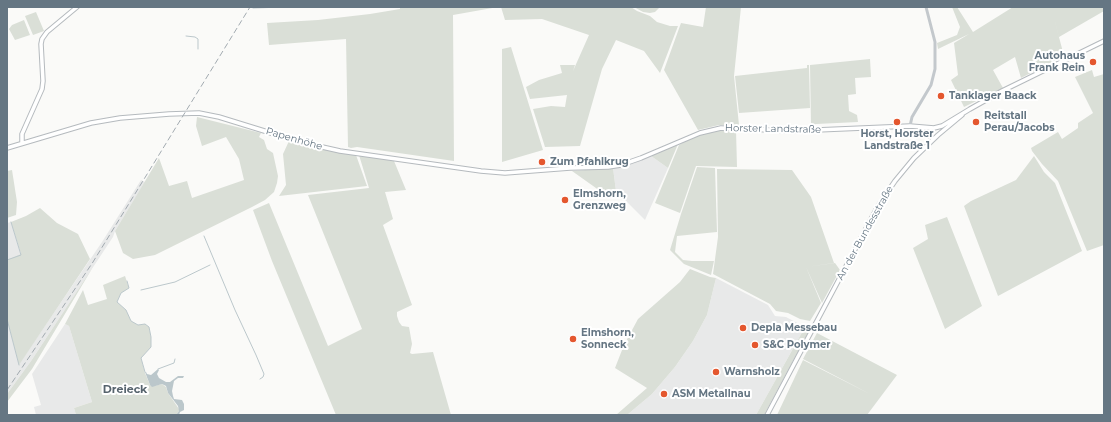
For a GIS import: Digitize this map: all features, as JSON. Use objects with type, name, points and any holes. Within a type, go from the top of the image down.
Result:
[{"type":"main road","points":[[22,143],[22,134],[42,89],[42,39],[47,32],[77,7]]},
{"type":"main road","name":"An der Bundesstraße","points":[[767,415],[878,206],[909,164],[934,139],[970,109],[1002,90],[1104,41]]},
{"type":"main road","name":"Horster Landstraße","points":[[570,168],[608,167],[627,164],[700,132],[721,128],[803,131],[910,126],[934,128],[942,126],[970,109]]},
{"type":"main road","name":"Papenhöhe","points":[[7,148],[91,123],[120,118],[199,113],[219,117],[300,142],[347,152],[490,172],[527,172],[570,168]]},
{"type":"main road","points":[[918,127],[934,139]]},
{"type":"street","points":[[910,126],[912,117],[931,85],[935,69],[935,42],[926,7]]},
{"type":"shaded area","points":[[400,7],[498,7],[453,15],[454,161],[348,147],[346,39],[269,45],[267,23],[318,20],[370,14],[400,9]]},
{"type":"shaded area","points":[[501,7],[631,7],[650,16],[657,22],[670,26],[678,26],[660,73],[644,51],[616,40],[602,69],[580,146],[545,147],[533,109],[551,106],[565,107],[567,95],[530,99],[526,87],[539,80],[562,73],[560,65],[575,65],[573,71],[589,35],[542,19],[505,20]]},
{"type":"shaded area","points":[[634,7],[660,7],[655,12],[650,13],[643,12]]},
{"type":"shaded area","points":[[706,7],[741,7],[734,76],[739,125],[719,125],[698,130],[664,70],[681,23],[703,27]]},
{"type":"shaded area","points":[[952,7],[957,7],[973,32],[1013,7],[1051,7],[1064,56],[1021,78],[1015,57],[993,70],[1003,88],[964,107],[951,80],[958,75],[954,43],[969,34],[938,49],[937,43],[957,35],[960,27]]},
{"type":"shaded area","points":[[1051,7],[1104,7],[1104,11],[1059,37]]},
{"type":"shaded area","points":[[36,12],[44,31],[33,35],[25,16]]},
{"type":"shaded area","points":[[24,20],[30,35],[15,40],[9,29],[12,25]]},
{"type":"shaded area","points":[[511,47],[543,150],[502,162],[502,49]]},
{"type":"shaded area","points":[[870,59],[871,77],[855,78],[856,94],[848,95],[849,111],[857,115],[858,122],[816,124],[811,126],[810,65]]},
{"type":"shaded area","points":[[807,65],[809,65],[810,108],[739,113],[735,76],[807,68]]},
{"type":"shaded area","points":[[1092,70],[1094,77],[1104,74],[1104,245],[1087,251],[1058,181],[1042,164],[1031,148],[1058,132],[1062,139],[1078,128],[1078,123],[1093,113],[1075,77]]},
{"type":"shaded area","points":[[197,117],[261,133],[259,137],[264,140],[267,149],[273,153],[278,176],[274,192],[265,200],[252,207],[155,255],[133,259],[123,253],[115,231],[159,158],[169,186],[187,181],[192,198],[244,180],[239,159],[226,137],[202,146],[196,126]]},
{"type":"shaded area","points":[[721,130],[736,130],[737,167],[696,166],[680,213],[655,203],[679,145],[695,136]]},
{"type":"shaded area","points":[[289,141],[356,155],[367,186],[279,196],[286,185],[283,154]]},
{"type":"shaded area","points":[[678,144],[668,168],[651,156]]},
{"type":"shaded area","points":[[359,155],[394,161],[406,190],[385,192],[393,219],[383,225],[412,305],[397,312],[397,316],[402,326],[409,327],[412,344],[410,353],[433,352],[451,415],[336,415],[272,261],[253,210],[269,203],[328,346],[362,329],[308,195],[369,188]]},
{"type":"shaded area","points":[[651,156],[668,168],[645,220],[616,191],[613,168],[629,165]]},
{"type":"shaded area","points":[[1034,156],[1044,172],[1055,183],[1082,251],[998,296],[964,206],[971,201],[1016,180]]},
{"type":"shaded area","points":[[697,167],[715,168],[717,232],[677,236],[675,252],[683,260],[714,261],[711,275],[684,264],[670,250]]},
{"type":"shaded area","points":[[613,168],[616,191],[610,198],[572,171]]},
{"type":"shaded area","points":[[717,169],[792,170],[811,197],[834,263],[806,267],[821,303],[810,321],[800,319],[788,313],[776,311],[770,304],[713,274],[718,237]]},
{"type":"shaded area","points":[[12,170],[17,202],[16,215],[7,218],[7,171]]},
{"type":"shaded area","points":[[141,180],[145,182],[115,231],[113,237],[31,361],[7,394],[7,319],[19,364],[102,242]]},
{"type":"shaded area","points":[[40,208],[57,223],[78,234],[90,259],[19,365],[7,319],[7,260],[21,254],[11,222]]},
{"type":"shaded area","points":[[947,217],[982,306],[945,329],[913,248],[928,239],[925,225]]},
{"type":"shaded area","points":[[11,222],[21,255],[7,260],[7,223]]},
{"type":"shaded area","points":[[835,263],[840,270],[822,303],[806,267]]},
{"type":"shaded area","points":[[93,267],[32,369],[7,402],[7,394],[31,361]]},
{"type":"shaded area","points":[[690,269],[716,278],[707,315],[693,341],[675,367],[652,394],[627,415],[616,415],[647,388],[615,368],[624,345],[638,319],[680,282]]},
{"type":"shaded area","points":[[125,276],[129,288],[121,293],[117,302],[126,310],[131,321],[138,325],[145,324],[149,327],[151,347],[141,358],[145,373],[150,385],[154,386],[162,384],[166,387],[168,393],[179,409],[176,415],[76,415],[74,408],[92,402],[69,326],[65,324],[83,290],[88,305],[107,299],[103,285]]},
{"type":"shaded area","points":[[716,278],[768,305],[775,316],[786,317],[805,327],[756,415],[627,415],[652,394],[675,367],[693,341],[707,315]]},
{"type":"shaded area","points":[[65,324],[69,326],[92,402],[74,408],[76,415],[36,415],[34,407],[41,405],[32,374]]},
{"type":"shaded area","points":[[805,327],[808,333],[764,415],[756,415]]},
{"type":"shaded area","points":[[817,333],[897,375],[867,415],[777,415],[803,360],[870,394],[803,359]]},
{"type":"shaded area","points":[[158,369],[157,374],[159,378],[166,382],[170,382],[178,376],[184,376],[183,378],[178,378],[174,381],[172,391],[174,399],[182,400],[184,404],[184,410],[180,412],[179,415],[176,415],[179,411],[178,406],[168,393],[166,386],[162,384],[152,387],[150,385],[145,372],[151,375]]},
{"type":"waterway","points":[[253,8],[285,7]]},
{"type":"waterway","points":[[186,36],[195,37],[198,39],[198,49]]},
{"type":"waterway","points":[[290,141],[295,142]]},
{"type":"waterway","points":[[325,149],[340,153]]},
{"type":"waterway","points":[[469,171],[484,173]]},
{"type":"waterway","points":[[7,260],[21,255],[11,222]]},
{"type":"waterway","points":[[204,236],[264,374],[260,379]]},
{"type":"waterway","points":[[141,290],[175,282],[210,265]]},
{"type":"waterway","points":[[127,281],[129,288],[121,293],[117,302],[126,310],[131,321],[138,325],[145,324],[149,327],[151,347],[141,358],[145,372]]},
{"type":"waterway","points":[[7,319],[19,365]]},
{"type":"waterway","points":[[158,369],[174,363],[175,359]]},
{"type":"railway","points":[[7,390],[93,262],[250,7]]},
{"type":"place","name":"Autohaus Frank Rein","points":[[1093,62]]},
{"type":"place","name":"Tanklager Baack","points":[[941,96]]},
{"type":"place","name":"Horst, Horster Landstraße 1","points":[[897,122]]},
{"type":"place","name":"Reitstall Perau/Jacobs","points":[[976,122]]},
{"type":"place","name":"Zum Pfahlkrug","points":[[542,162]]},
{"type":"place","name":"Elmshorn, Grenzweg","points":[[565,200]]},
{"type":"place","name":"Depla Messebau","points":[[743,328]]},
{"type":"place","name":"Elmshorn, Sonneck","points":[[573,339]]},
{"type":"place","name":"S&C Polymer","points":[[755,345]]},
{"type":"place","name":"Warnsholz","points":[[716,372]]},
{"type":"place","name":"ASM Metallnau","points":[[664,394]]},
{"type":"district","name":"Dreieck","points":[[125,390]]}]
